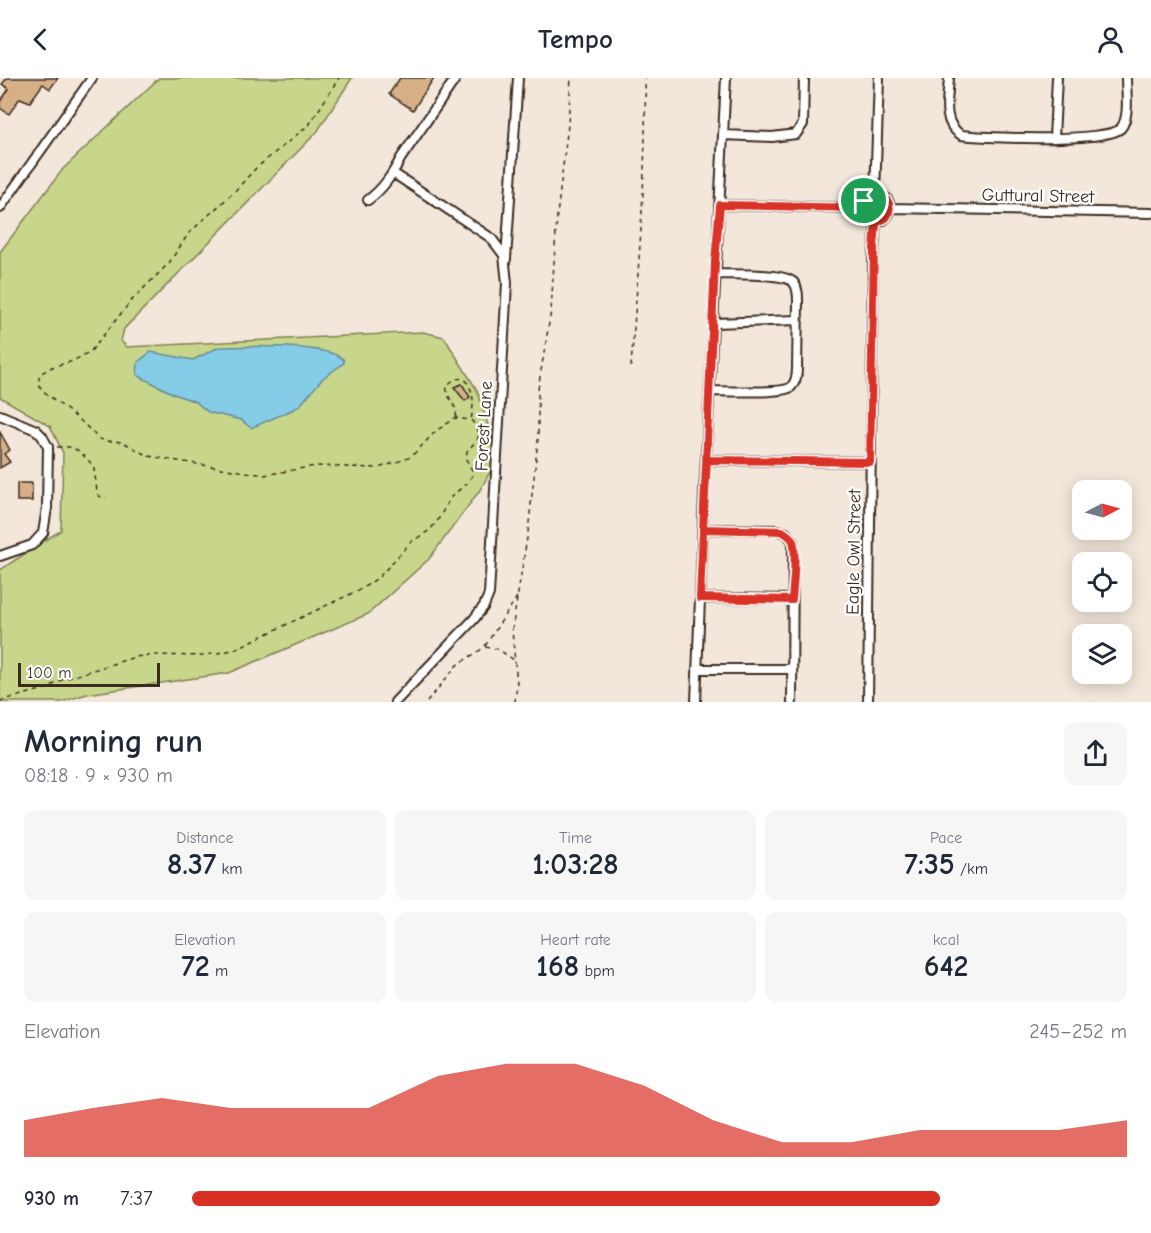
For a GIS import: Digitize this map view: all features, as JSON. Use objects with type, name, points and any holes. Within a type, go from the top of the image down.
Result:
[{"type":"street","points":[[0,208],[92,78]]},
{"type":"street","points":[[368,200],[382,188],[393,173],[456,78]]},
{"type":"street","points":[[506,266],[518,78]]},
{"type":"street","points":[[696,702],[726,78]]},
{"type":"street","points":[[723,135],[772,137],[796,134],[803,124],[804,78]]},
{"type":"street","points":[[875,194],[879,78]]},
{"type":"street","points":[[949,78],[949,124],[961,135],[1054,138],[1088,138],[1116,133],[1122,127],[1125,118],[1126,78]]},
{"type":"street","points":[[1054,138],[1057,78]]},
{"type":"street","name":"Forest Lane","points":[[393,173],[491,238],[502,251],[507,283],[489,594],[484,606],[470,624],[395,702]]},
{"type":"street","points":[[875,194],[883,195],[889,201],[890,208],[886,218],[876,223],[864,216],[862,208],[868,196],[875,194]]},
{"type":"street","points":[[720,205],[862,208]]},
{"type":"street","name":"Guttural Street","points":[[890,208],[1151,213]]},
{"type":"street","name":"Eagle Owl Street","points":[[868,702],[873,261],[876,223]]},
{"type":"street","points":[[710,391],[775,391],[792,387],[796,377],[798,291],[796,286],[790,279],[778,276],[715,274]]},
{"type":"street","points":[[714,323],[797,320]]},
{"type":"street","points":[[0,415],[36,430],[48,447],[47,508],[43,534],[32,545],[0,556]]},
{"type":"street","points":[[707,460],[870,462]]},
{"type":"street","points":[[703,529],[777,530],[789,536],[793,542],[792,702]]},
{"type":"street","points":[[700,598],[792,600]]},
{"type":"street","points":[[697,669],[792,669]]},
{"type":"path","points":[[339,78],[309,125],[256,168],[234,192],[189,233],[169,263],[131,301],[91,351],[73,361],[45,370],[40,374],[38,383],[42,390],[91,432],[105,441],[123,442],[148,456],[264,475],[316,466],[378,468],[411,458],[436,431],[457,415],[456,405],[446,393],[446,388],[452,381],[461,378],[465,379],[473,391],[471,420]]},
{"type":"path","points":[[515,702],[517,684],[512,630],[528,532],[538,440],[538,389],[551,311],[557,215],[572,78]]},
{"type":"path","points":[[631,367],[643,215],[645,78]]},
{"type":"path","points":[[0,701],[48,688],[61,680],[135,657],[201,656],[233,650],[363,588],[379,577],[411,542],[430,530],[450,498],[472,476],[472,470],[466,459],[467,451],[478,439],[478,432],[471,420],[455,418]]},
{"type":"path","points":[[48,447],[70,447],[79,451],[94,469],[96,492],[99,496],[106,498]]},
{"type":"path","points":[[427,702],[457,665],[485,647],[517,596]]},
{"type":"path","points":[[485,647],[498,649],[515,660]]},
{"type":"green space","points":[[159,78],[352,78],[317,132],[124,329],[121,341],[127,347],[423,332],[444,337],[477,390],[493,441],[495,463],[480,490],[429,559],[368,614],[229,673],[87,694],[61,702],[0,702],[0,570],[61,530],[63,453],[50,426],[0,397],[0,252],[63,169]]},
{"type":"water","points":[[219,347],[319,350],[343,359],[344,363],[323,378],[294,409],[251,428],[241,420],[208,412],[196,402],[174,394],[137,375],[138,362],[151,352],[193,360]]},
{"type":"building","points":[[7,78],[58,78],[50,89],[43,84],[30,102],[20,98],[9,114],[0,108],[0,102],[9,89],[2,84]]},
{"type":"building","points":[[400,78],[434,78],[413,110],[389,94]]},
{"type":"building","points":[[462,384],[470,397],[465,401],[454,387]]},
{"type":"building","points":[[0,432],[10,450],[4,454],[10,462],[0,468]]},
{"type":"building","points":[[17,483],[32,483],[32,501],[17,501]]},
{"type":"route","points":[[883,195],[889,201],[890,208],[886,218],[876,223],[874,248],[870,462],[707,460],[703,529],[782,531],[793,542],[794,578],[792,600],[700,598],[704,495],[714,323],[715,262],[720,205],[862,208],[864,201],[868,196],[883,195]]}]
